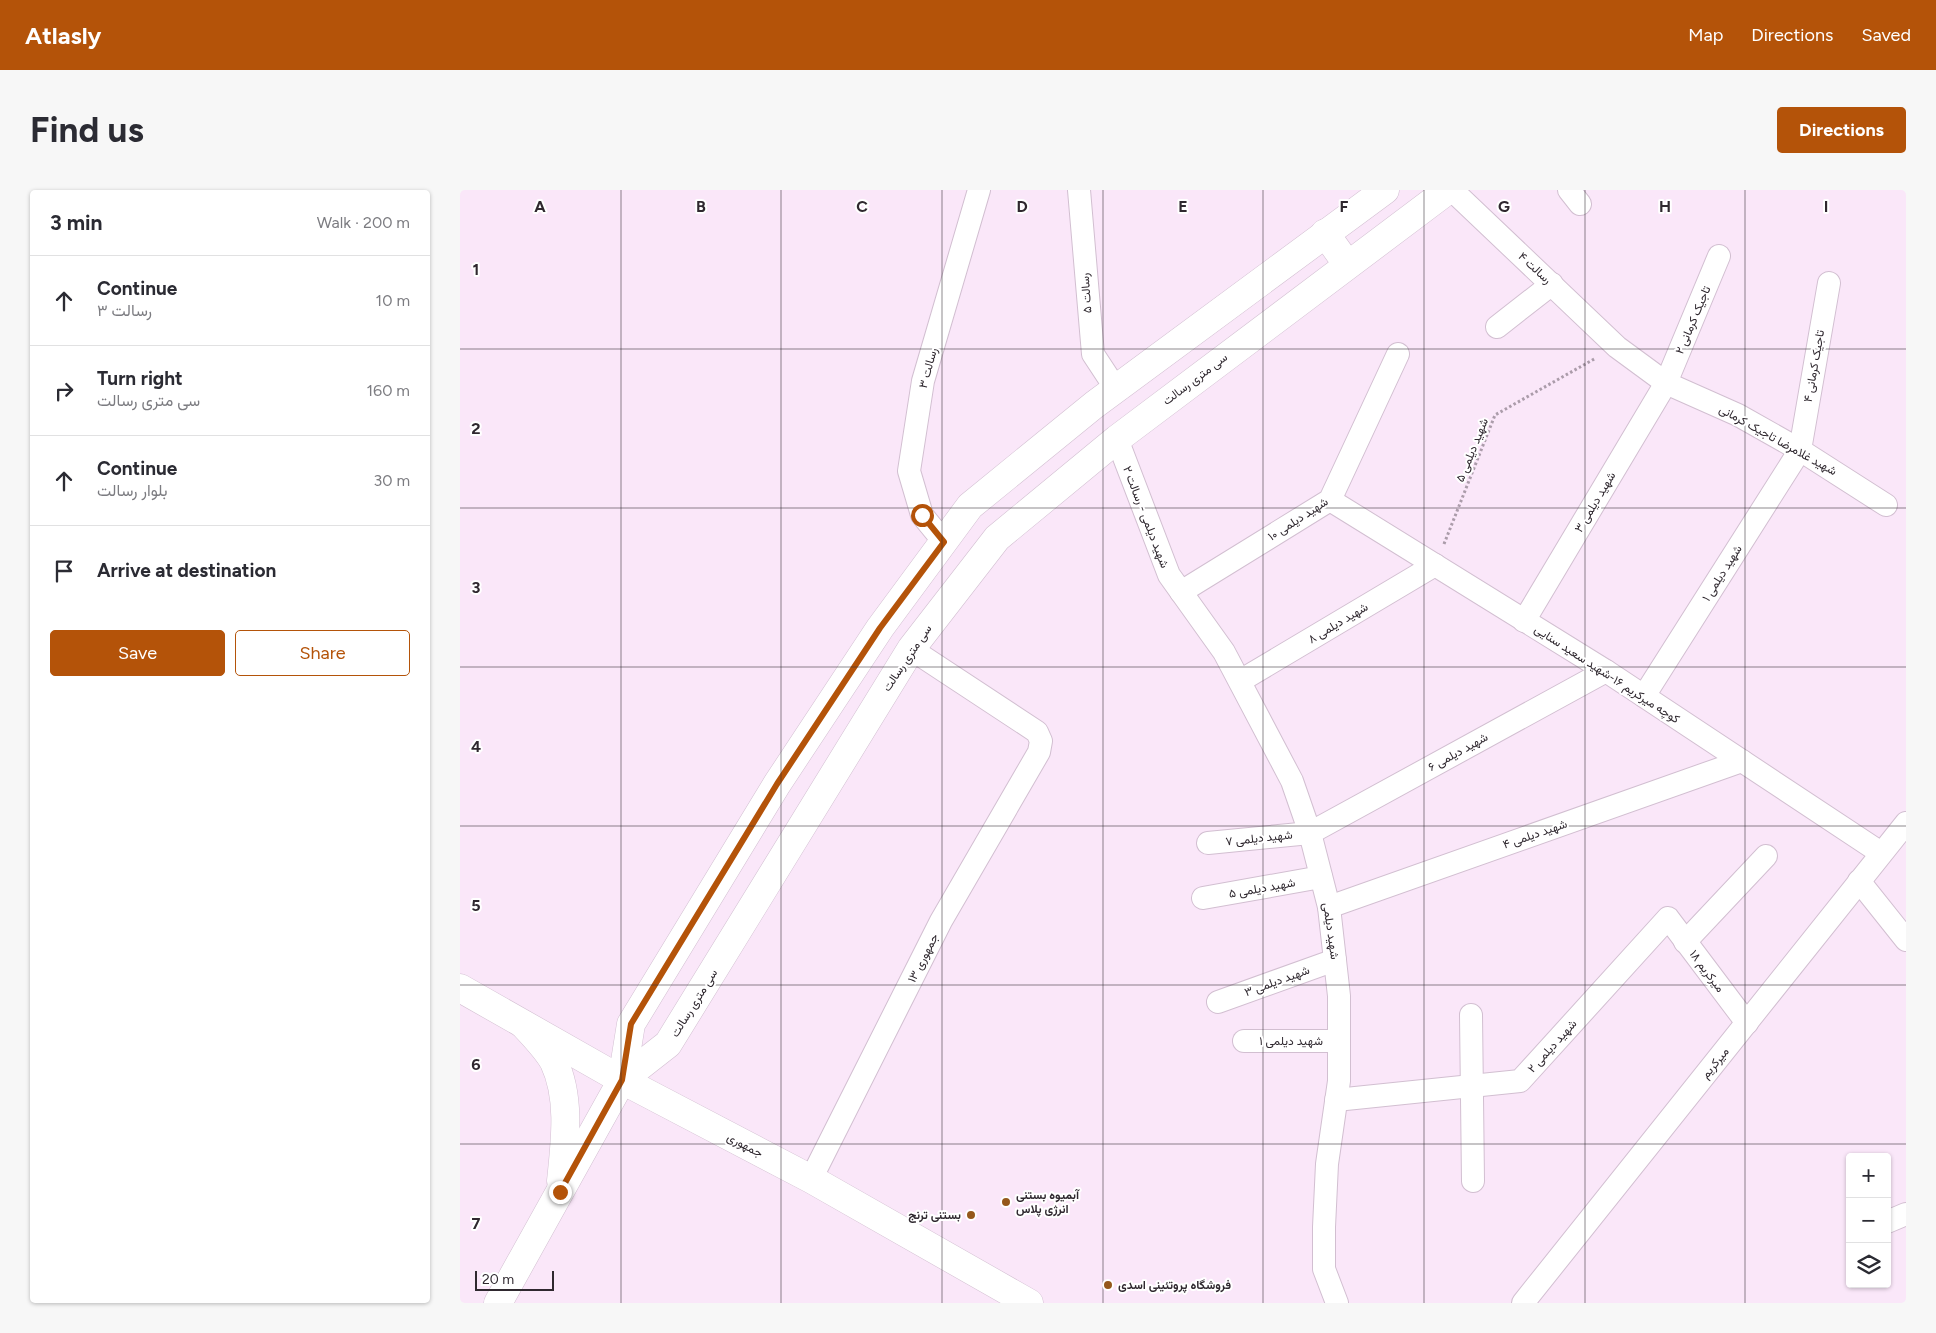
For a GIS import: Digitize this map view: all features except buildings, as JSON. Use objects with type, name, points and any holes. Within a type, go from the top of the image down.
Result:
[{"type":"main road","points":[[498,1303],[622,1080],[631,1024],[777,784],[880,628],[970,506],[1116,389],[1384,190]]},
{"type":"main road","name":"سی متری رسالت","points":[[622,1080],[668,1044],[910,649],[997,538],[1117,439],[1347,264],[1448,190]]},
{"type":"main road","points":[[1325,233],[1347,264]]},
{"type":"main road","name":"جمهوری","points":[[460,988],[622,1080],[811,1180],[1029,1303]]},
{"type":"main road","points":[[524,1025],[553,1061],[563,1088],[565,1141],[560,1192]]},
{"type":"street","name":"۳ رسالت","points":[[944,542],[922,515],[909,471],[923,381],[979,190]]},
{"type":"street","name":"۵ رسالت","points":[[1079,190],[1093,354],[1116,389]]},
{"type":"street","name":"۴ رسالت","points":[[1452,190],[1617,347]]},
{"type":"street","name":"تاجیک کرمانی ۲","points":[[1666,383],[1719,256]]},
{"type":"street","name":"تاجیک کرمانی ۴","points":[[1800,450],[1829,283]]},
{"type":"street","points":[[1497,327],[1552,284]]},
{"type":"street","name":"شهید غلامرضا تاجیک کرمانی","points":[[1617,347],[1666,383],[1738,415],[1800,450],[1886,505]]},
{"type":"street","name":"۱۰ شهید دیلمی","points":[[1181,592],[1330,500],[1398,354]]},
{"type":"street","name":"شهید دیلمی ۳","points":[[1524,621],[1666,383]]},
{"type":"street","name":"شهید دیلمی - رسالت ۲","points":[[1117,439],[1168,575],[1181,592]]},
{"type":"street","name":"شهید دیلمی ۱","points":[[1644,696],[1800,450]]},
{"type":"street","name":"کوچه میرکریم ۱۶-شهید سعید سنایی","points":[[1330,500],[1606,671],[1881,853]]},
{"type":"street","name":"۸ شهید دیلمی","points":[[1240,682],[1435,565]]},
{"type":"street","name":"شهید دیلمی","points":[[1181,592],[1224,652],[1292,781],[1310,833],[1329,907],[1339,996],[1339,1081],[1327,1164],[1324,1270],[1337,1303]]},
{"type":"street","name":"۱۳ جمهوری","points":[[811,1180],[941,921],[1039,752],[1041,741],[1036,732],[910,649]]},
{"type":"street","name":"۶ شهید دیلمی","points":[[1310,833],[1606,671]]},
{"type":"street","name":"۴ شهید دیلمی","points":[[1329,907],[1742,761]]},
{"type":"street","name":"میرکریم","points":[[1523,1303],[1906,823]]},
{"type":"street","name":"۷ شهید دیلمی","points":[[1208,843],[1310,833]]},
{"type":"street","points":[[1685,942],[1766,856]]},
{"type":"street","name":"۵ شهید دیلمی","points":[[1203,898],[1321,877]]},
{"type":"street","points":[[1859,881],[1906,940]]},
{"type":"street","name":"۱۸ میرکریم","points":[[1668,918],[1747,1023]]},
{"type":"street","name":"۲ شهید دیلمی","points":[[1336,1100],[1520,1081],[1668,918]]},
{"type":"street","name":"۳ شهید دیلمی","points":[[1218,1002],[1335,960]]},
{"type":"street","points":[[1471,1015],[1473,1181]]},
{"type":"street","name":"۱ شهید دیلمی","points":[[1244,1041],[1339,1041]]},
{"type":"street","points":[[1891,1220],[1906,1214]]},
{"type":"path","name":"شهید دیلمی ۵","points":[[1435,565],[1495,415],[1617,347]]},
{"type":"place","name":"آبمیوه بستنی انرژی پلاس","points":[[1006,1202]]},
{"type":"place","name":"بستنی ترنج","points":[[971,1215]]},
{"type":"place","name":"فروشگاه پروتئینی اسدی","points":[[1108,1285]]},
{"type":"route","points":[[560,1192],[622,1080],[631,1024],[777,784],[880,628],[944,542],[922,515]]}]
